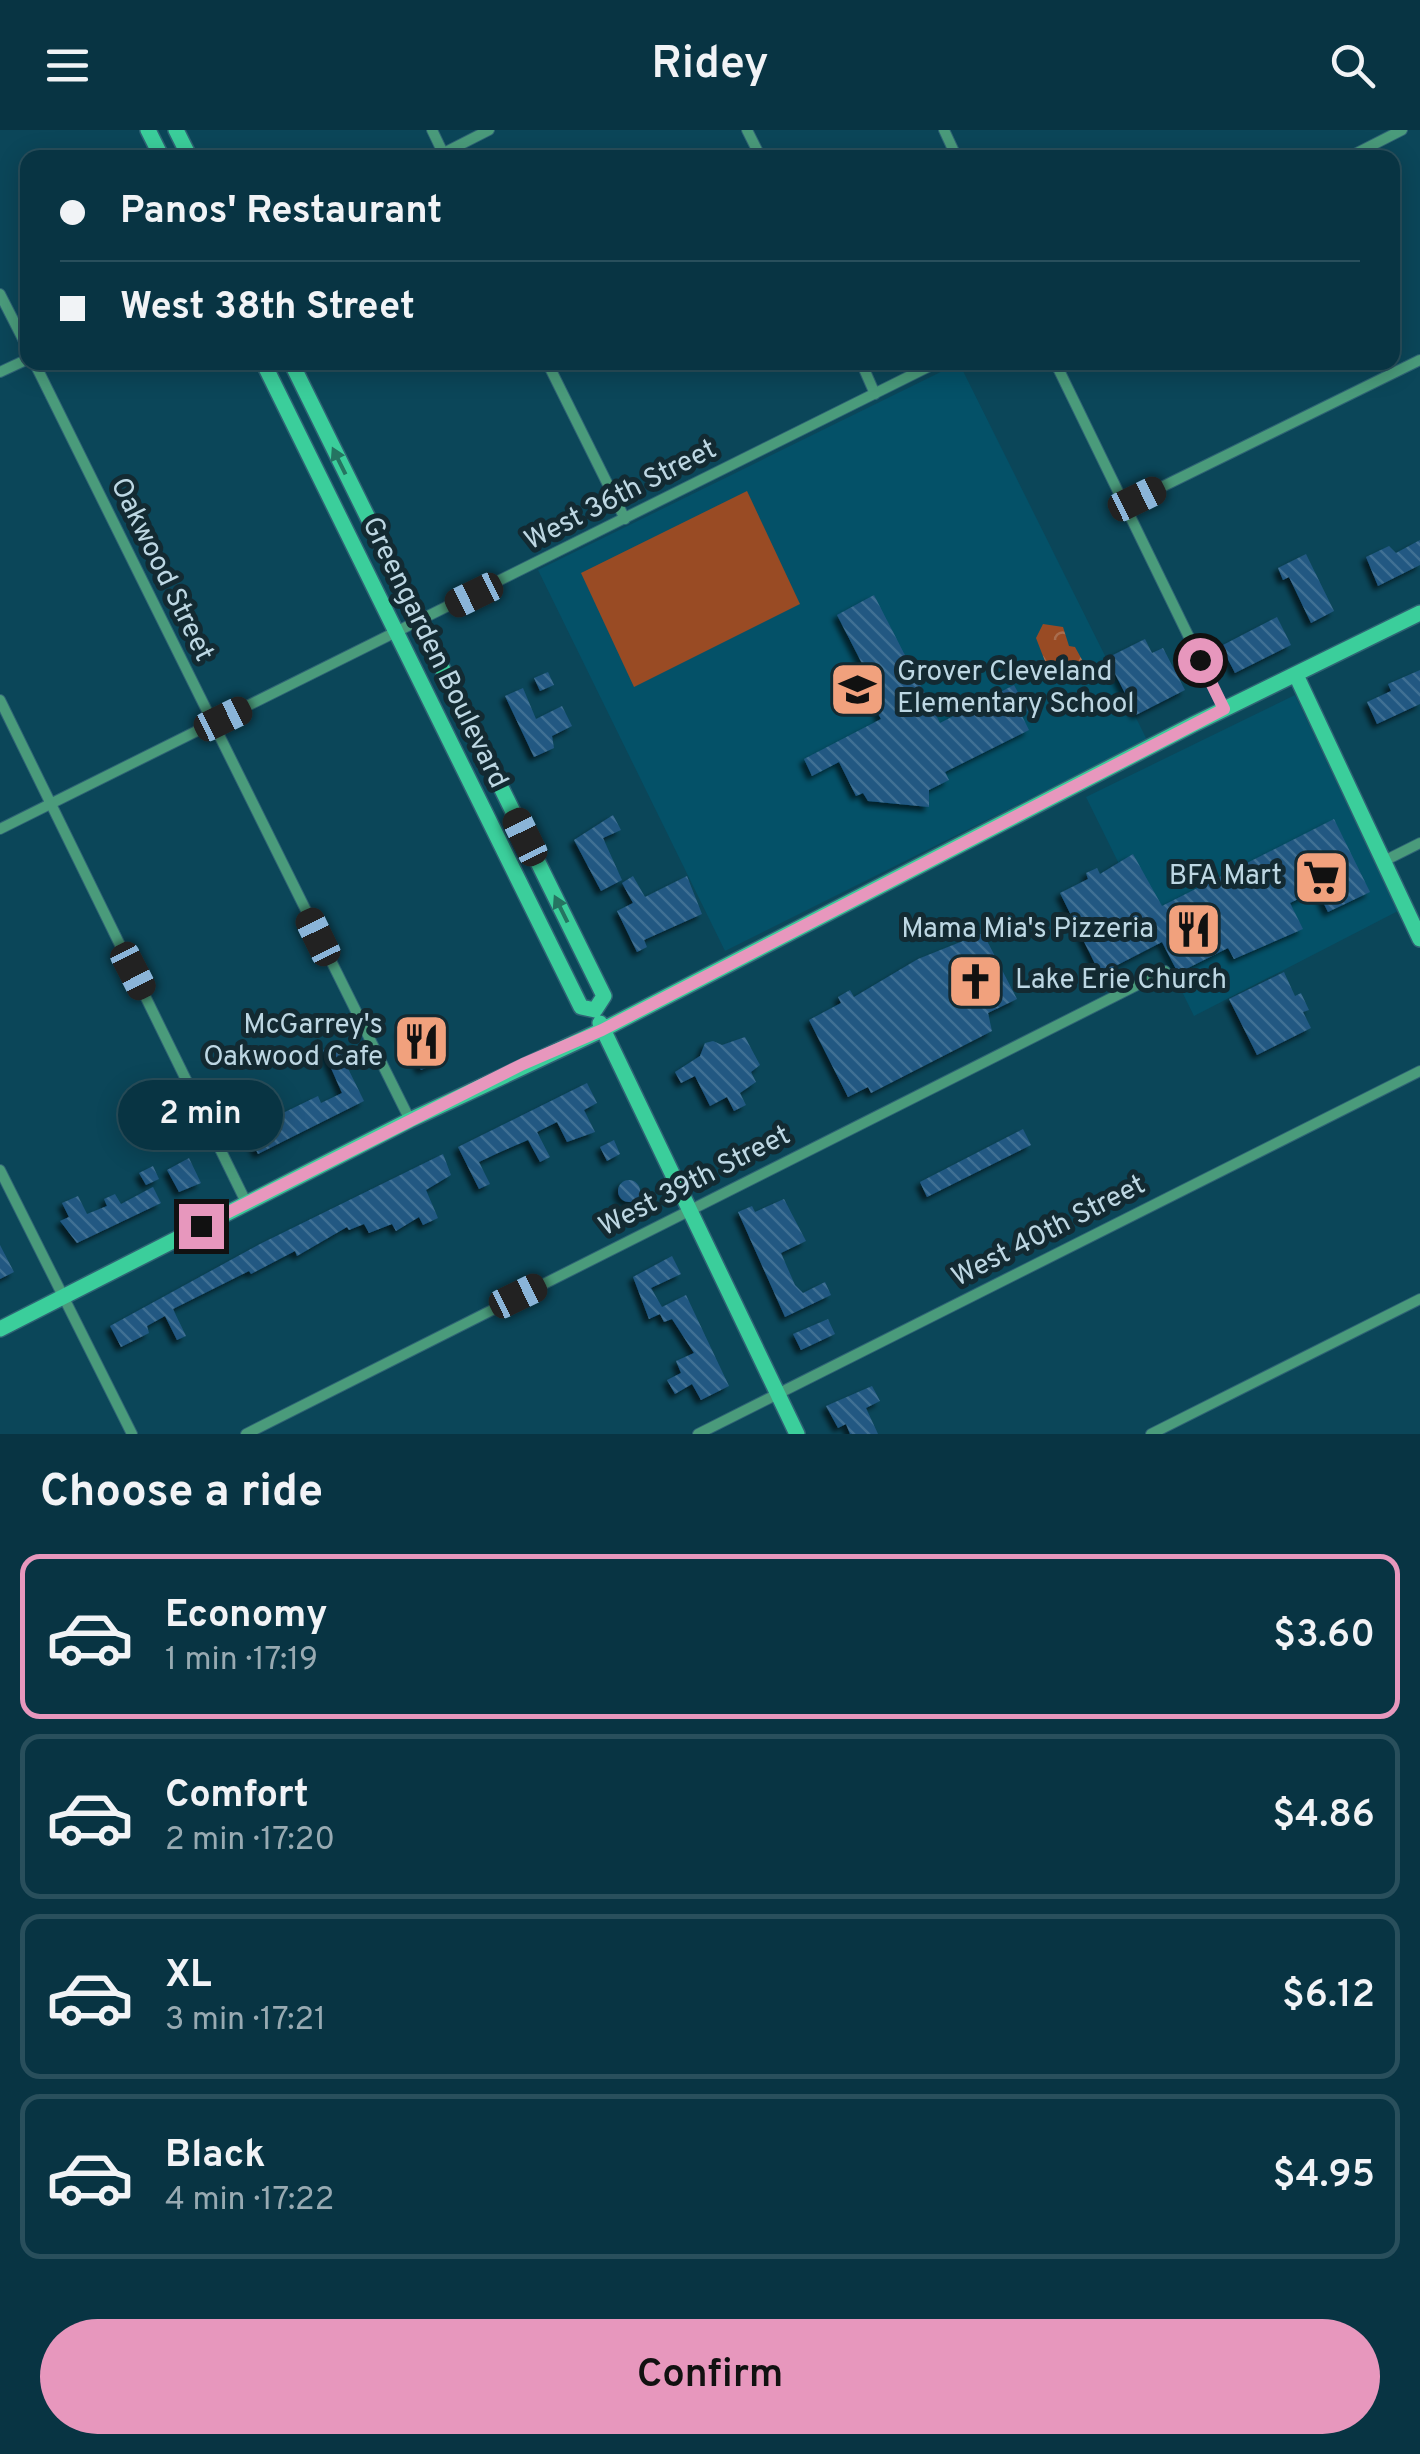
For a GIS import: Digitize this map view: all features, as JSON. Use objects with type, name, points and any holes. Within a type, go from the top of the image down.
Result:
[{"type":"street","points":[[452,150],[489,130]]},
{"type":"street","points":[[1363,150],[1402,130]]},
{"type":"street","points":[[0,294],[20,333]]},
{"type":"street","name":"Oakwood Street","points":[[38,370],[410,1120]]},
{"type":"street","name":"Greengarden Boulevard","points":[[267,370],[581,1007],[595,1010]]},
{"type":"street","name":"Greengarden Boulevard","points":[[296,370],[604,996],[595,1010]]},
{"type":"street","points":[[551,370],[625,519]]},
{"type":"street","points":[[865,370],[876,394]]},
{"type":"street","name":"West 36th Street","points":[[0,828],[922,370]]},
{"type":"street","points":[[1059,370],[1224,709]]},
{"type":"street","points":[[1124,505],[1400,370]]},
{"type":"street","points":[[0,1329],[410,1120],[602,1030],[1224,709],[1420,613]]},
{"type":"street","points":[[1296,675],[1420,939]]},
{"type":"street","points":[[0,700],[246,1202]]},
{"type":"street","points":[[1384,861],[1420,844]]},
{"type":"street","name":"West 39th Street","points":[[246,1434],[1165,971]]},
{"type":"street","name":"Greengarden Boulevard","points":[[595,1010],[797,1434]]},
{"type":"street","name":"West 40th Street","points":[[698,1434],[1420,1072]]},
{"type":"street","points":[[0,1170],[132,1434]]},
{"type":"street","points":[[1151,1434],[1420,1298]]},
{"type":"shaded area","name":"Grover Cleveland Elementary School","points":[[945,370],[962,370],[1147,740],[725,951],[538,570]]},
{"type":"shaded area","points":[[1295,695],[1398,911],[1194,1016],[1086,797]]},
{"type":"green space","points":[[747,491],[800,604],[634,687],[581,573]]},
{"type":"green space","points":[[1043,624],[1063,627],[1069,646],[1075,647],[1086,667],[1068,676],[1062,667],[1048,669],[1036,638]]},
{"type":"building","points":[[1420,540],[1420,565],[1378,586],[1366,557],[1389,546],[1396,553]]},
{"type":"building","points":[[1306,554],[1334,611],[1311,623],[1289,577],[1283,580],[1278,568]]},
{"type":"building","points":[[874,595],[940,723],[1014,685],[1028,711],[1021,714],[1029,730],[945,772],[949,780],[929,790],[929,807],[868,801],[863,793],[856,796],[839,762],[812,776],[804,759],[881,719],[876,710],[884,706],[837,615]]},
{"type":"building","points":[[1277,617],[1291,645],[1235,673],[1221,646]]},
{"type":"building","points":[[1145,639],[1152,653],[1163,648],[1185,690],[1136,715],[1107,658]]},
{"type":"building","points":[[1420,670],[1420,704],[1377,724],[1367,702],[1391,691],[1388,684]]},
{"type":"building","points":[[548,672],[554,685],[540,691],[534,678]]},
{"type":"building","points":[[523,688],[536,719],[562,706],[572,726],[552,736],[554,748],[534,757],[505,696]]},
{"type":"building","points":[[613,815],[621,830],[603,838],[622,880],[601,891],[574,840]]},
{"type":"building","points":[[1334,819],[1370,892],[1328,912],[1317,890],[1290,903],[1303,929],[1234,959],[1228,948],[1178,973],[1162,942],[1100,974],[1060,893],[1088,879],[1086,873],[1097,868],[1100,874],[1133,854],[1162,906]]},
{"type":"building","points":[[633,876],[645,897],[687,876],[702,914],[644,940],[647,947],[637,952],[617,911],[633,903],[622,883]]},
{"type":"building","points":[[983,933],[1017,999],[988,1013],[992,1031],[871,1093],[868,1087],[848,1097],[809,1020],[841,1003],[838,997],[850,990],[854,997],[918,959]]},
{"type":"building","points":[[1284,972],[1295,996],[1301,993],[1309,1010],[1303,1012],[1311,1028],[1257,1055],[1229,999]]},
{"type":"building","points":[[424,1018],[445,1060],[421,1070],[399,1031]]},
{"type":"building","points":[[745,1037],[760,1065],[751,1072],[756,1082],[740,1093],[746,1105],[734,1111],[727,1097],[710,1106],[695,1076],[681,1083],[675,1072],[700,1056],[705,1043],[722,1045]]},
{"type":"building","points":[[336,1044],[364,1101],[258,1154],[246,1131],[318,1096],[321,1103],[342,1093],[323,1050]]},
{"type":"building","points":[[587,1083],[597,1103],[584,1110],[595,1132],[567,1142],[557,1122],[537,1132],[550,1157],[540,1162],[528,1140],[498,1153],[479,1162],[490,1184],[479,1189],[458,1147]]},
{"type":"building","points":[[1023,1129],[1031,1145],[927,1197],[920,1182]]},
{"type":"building","points":[[614,1140],[620,1154],[607,1161],[600,1147]]},
{"type":"building","points":[[443,1154],[451,1175],[426,1190],[438,1218],[423,1225],[419,1217],[396,1231],[392,1224],[369,1233],[364,1224],[349,1230],[347,1227],[297,1256],[295,1251],[173,1309],[186,1336],[177,1340],[165,1316],[147,1326],[149,1333],[121,1347],[110,1326],[260,1244]]},
{"type":"building","points":[[189,1158],[201,1183],[179,1192],[167,1170]]},
{"type":"building","points":[[153,1166],[159,1179],[146,1185],[139,1173]]},
{"type":"building","points":[[625,1180],[633,1180],[640,1191],[633,1202],[625,1202],[618,1195],[618,1187]]},
{"type":"building","points":[[153,1187],[161,1203],[77,1243],[60,1221],[69,1217],[62,1203],[78,1196],[87,1214],[107,1206],[104,1199],[115,1194],[121,1204]]},
{"type":"building","points":[[784,1199],[806,1241],[781,1253],[795,1285],[803,1293],[825,1282],[831,1295],[785,1317],[738,1212],[752,1206],[755,1212]]},
{"type":"building","points":[[0,1245],[14,1272],[0,1279]]},
{"type":"building","points":[[672,1256],[681,1274],[651,1288],[662,1307],[686,1295],[729,1386],[701,1400],[692,1384],[675,1394],[667,1380],[681,1373],[676,1361],[694,1353],[672,1319],[664,1322],[660,1314],[649,1319],[633,1277]]},
{"type":"building","points":[[828,1319],[835,1334],[801,1350],[793,1334]]},
{"type":"building","points":[[872,1386],[880,1401],[866,1408],[878,1434],[850,1434],[846,1424],[838,1428],[826,1406]]},
{"type":"place","name":"Grover Cleveland Elementary School","points":[[858,689]]},
{"type":"place","name":"BFA Mart","points":[[1321,877]]},
{"type":"place","name":"Mama Mia's Pizzeria","points":[[1193,930]]},
{"type":"place","name":"Lake Erie Church","points":[[976,981]]},
{"type":"place","name":"McGarrey's Oakwood Cafe","points":[[422,1042]]},
{"type":"route","points":[[201,1226],[523,1064],[602,1030],[1224,709],[1200,660]]}]
